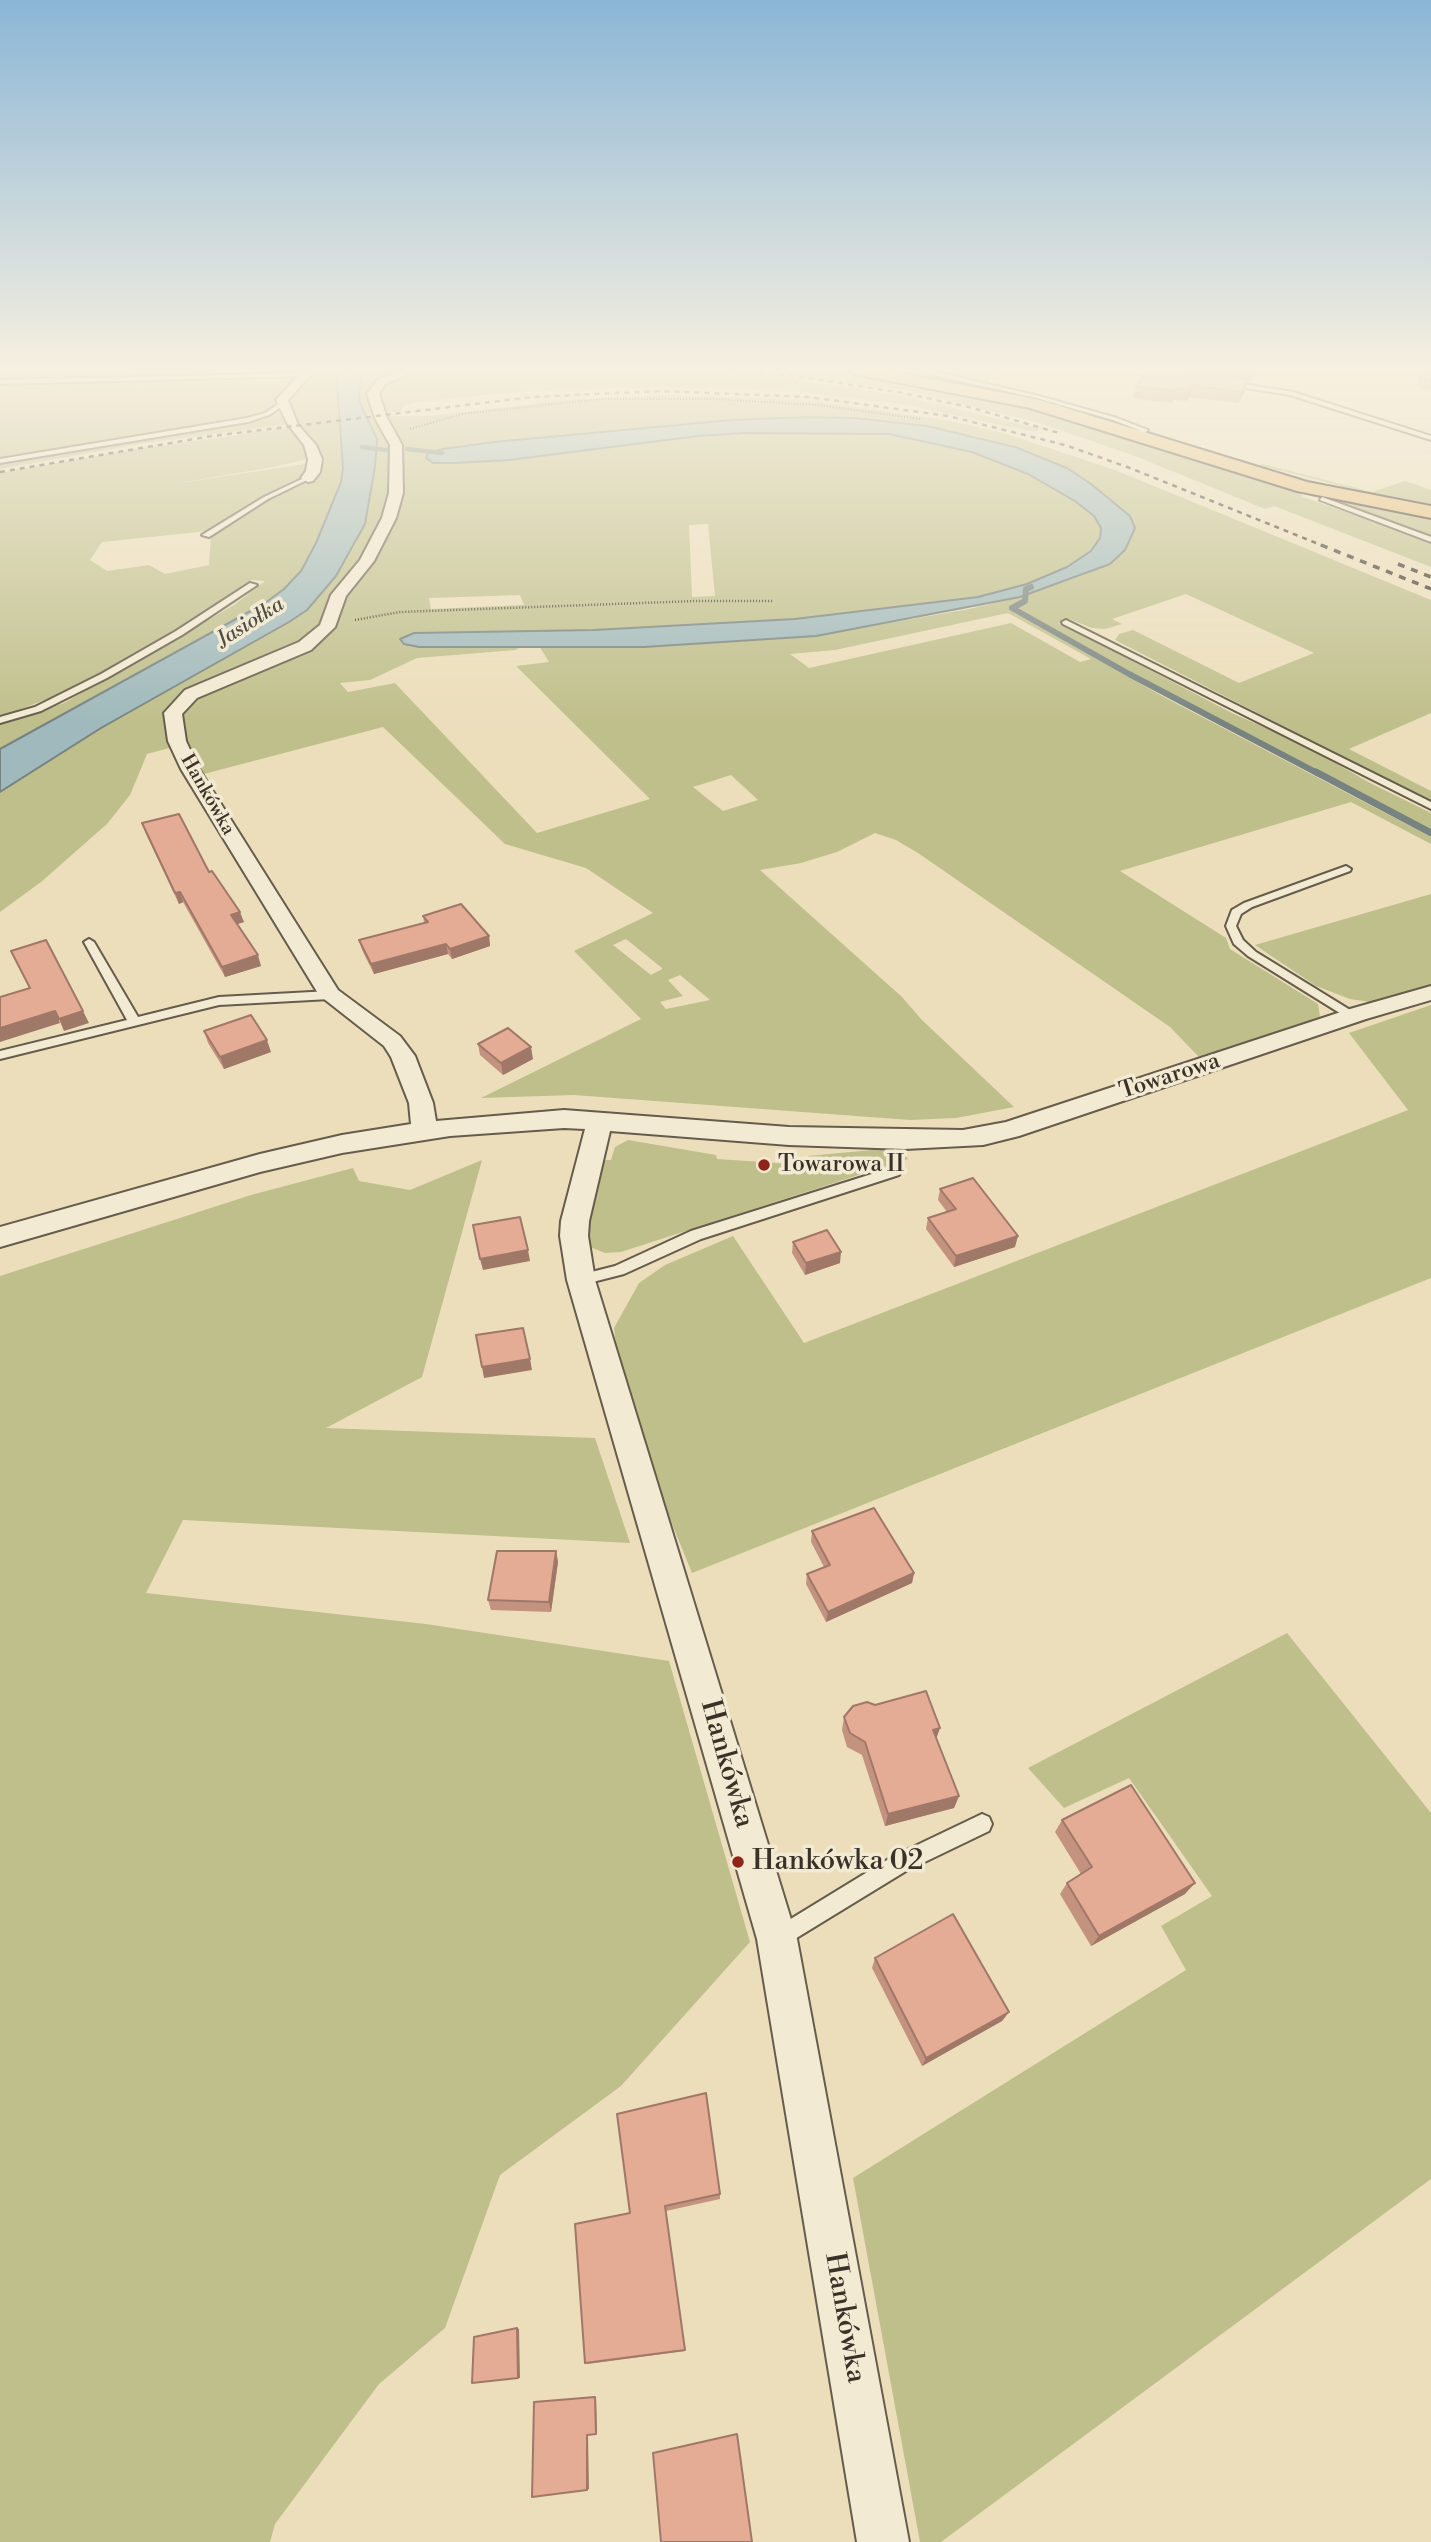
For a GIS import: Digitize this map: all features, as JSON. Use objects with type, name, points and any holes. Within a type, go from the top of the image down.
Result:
[{"type":"main road","points":[[1307,488],[1431,512]]},
{"type":"street","points":[[327,627],[339,595],[367,561],[389,518],[396,488]]},
{"type":"street","name":"Hankówka","points":[[327,627],[305,646],[191,694],[173,713],[177,741],[190,769],[330,995],[392,1041],[403,1056],[411,1069],[421,1104],[424,1131]]},
{"type":"street","name":"Towarowa","points":[[0,1237],[260,1163],[342,1144],[424,1131],[527,1120],[600,1120],[789,1136],[963,1139],[1010,1130],[1351,1016],[1431,993]]},
{"type":"street","name":"Hankówka","points":[[600,1120],[575,1221],[574,1236],[581,1280],[777,1939],[883,2542]]},
{"type":"lane","points":[[206,535],[288,488]]},
{"type":"lane","points":[[1322,499],[1431,540]]},
{"type":"lane","points":[[0,720],[38,709],[104,676],[179,634],[253,585]]},
{"type":"lane","points":[[1066,622],[1431,806]]},
{"type":"lane","points":[[1346,869],[1248,905],[1236,912],[1231,926],[1238,942],[1252,954],[1351,1016]]},
{"type":"lane","points":[[89,942],[134,1021]]},
{"type":"lane","points":[[0,1055],[219,1002],[330,995]]},
{"type":"lane","points":[[581,1280],[619,1270],[696,1235],[894,1172]]},
{"type":"lane","points":[[777,1939],[899,1864],[982,1824]]},
{"type":"path","points":[[327,627],[400,612],[695,601],[774,601]]},
{"type":"green space","points":[[0,488],[287,488],[208,531],[102,542],[90,560],[107,571],[149,565],[165,574],[209,565],[211,535],[293,488],[339,488],[316,543],[301,571],[284,589],[265,603],[0,749],[0,725],[64,703],[234,605],[265,581],[252,580],[174,630],[68,691],[0,717]]},
{"type":"green space","points":[[371,488],[390,488],[386,519],[323,625],[300,646],[186,695],[173,747],[147,754],[130,795],[107,824],[41,882],[0,912],[0,792],[101,728],[307,610],[336,576],[356,543],[369,509]]},
{"type":"green space","points":[[394,488],[1052,488],[1094,516],[1101,528],[1100,538],[1091,551],[1067,567],[1027,584],[978,597],[795,619],[594,630],[414,633],[419,647],[520,647],[516,650],[417,658],[370,680],[340,683],[348,692],[395,683],[537,833],[650,799],[516,666],[549,662],[539,646],[644,647],[816,636],[969,609],[1020,597],[1084,575],[1135,528],[1130,516],[1095,488],[1158,488],[1431,600],[1431,713],[1349,749],[1431,791],[1431,802],[1115,640],[1119,634],[1133,630],[1239,683],[1314,653],[1186,594],[1112,619],[1122,624],[1105,629],[1092,628],[1069,619],[1059,623],[1234,714],[1306,746],[1370,783],[1431,813],[1431,831],[1017,610],[1012,611],[1162,696],[1431,837],[1431,844],[1351,802],[1120,871],[1226,938],[1230,949],[1318,1004],[1320,1017],[1199,1057],[1170,1027],[918,853],[896,840],[875,833],[837,852],[801,863],[760,870],[902,997],[921,1019],[1014,1107],[956,1118],[910,1120],[574,1095],[481,1098],[641,1019],[574,951],[653,913],[586,868],[505,844],[383,727],[204,774],[191,756],[179,713],[202,693],[316,643],[344,595],[371,561]],"holes":[[[708,524],[715,596],[692,597],[689,525]],[[520,595],[524,605],[431,609],[429,598]],[[1008,613],[1091,659],[1080,662],[1011,623],[809,668],[790,654],[835,650]],[[731,775],[758,800],[723,811],[693,787]],[[626,939],[662,969],[651,975],[613,945]],[[680,975],[710,1000],[666,1009],[660,1002],[683,996],[668,980]]]},
{"type":"green space","points":[[1213,488],[1290,488],[1298,490],[1303,497],[1431,542],[1431,567],[1274,506],[1265,509]]},
{"type":"green space","points":[[1331,488],[1340,488],[1385,497],[1348,488],[1372,492],[1385,488],[1424,488],[1431,490],[1431,504],[1387,498],[1431,505],[1431,508]]},
{"type":"green space","points":[[1305,492],[1431,517],[1431,539],[1335,502],[1311,496]]},
{"type":"green space","points":[[1431,894],[1431,984],[1370,1002],[1350,999],[1316,986],[1255,945]]},
{"type":"green space","points":[[1431,1005],[1431,1278],[692,1573],[646,1460],[633,1403],[617,1358],[614,1328],[639,1283],[665,1265],[733,1236],[804,1343],[1408,1110],[1349,1033]]},
{"type":"green space","points":[[628,1140],[716,1155],[717,1159],[807,1165],[808,1156],[901,1150],[908,1159],[621,1252],[605,1253],[590,1247],[587,1230],[602,1160],[611,1160],[615,1147]]},
{"type":"green space","points":[[482,1160],[422,1377],[326,1428],[595,1438],[630,1543],[183,1520],[146,1593],[426,1624],[669,1661],[750,1942],[621,2086],[500,2175],[445,2328],[379,2384],[275,2524],[270,2542],[0,2542],[0,1276],[251,1195],[353,1168],[359,1181],[410,1190]]},
{"type":"green space","points":[[1287,1633],[1431,1813],[1431,2179],[941,2542],[920,2542],[853,2178],[1186,1970],[1161,1926],[1212,1896],[1129,1778],[1064,1808],[1028,1768]]},
{"type":"water","name":"Jasiołka","points":[[339,488],[371,488],[365,524],[336,576],[307,610],[101,728],[0,792],[0,749],[265,603],[284,589],[301,571],[316,543]]},
{"type":"water","points":[[1052,488],[1095,488],[1130,516],[1135,528],[1125,550],[1110,564],[1020,597],[816,636],[644,647],[419,647],[404,644],[400,639],[414,633],[594,630],[795,619],[978,597],[1027,584],[1067,567],[1091,551],[1100,538],[1101,528],[1094,516]]},
{"type":"building","points":[[179,814],[209,872],[212,871],[240,912],[231,915],[258,955],[222,967],[180,892],[175,893],[142,823]]},
{"type":"building","points":[[461,904],[489,936],[450,949],[446,944],[371,964],[359,940],[428,922],[423,916]]},
{"type":"building","points":[[46,940],[83,1011],[59,1019],[55,1011],[0,1028],[0,997],[30,988],[11,951]]},
{"type":"building","points":[[251,1015],[267,1040],[220,1057],[204,1031]]},
{"type":"building","points":[[508,1028],[531,1047],[501,1063],[478,1044]]},
{"type":"building","points":[[973,1178],[1018,1236],[956,1256],[928,1218],[956,1209],[940,1189]]},
{"type":"building","points":[[520,1217],[528,1250],[480,1259],[473,1225]]},
{"type":"building","points":[[827,1230],[841,1252],[806,1263],[793,1242]]},
{"type":"building","points":[[523,1328],[530,1359],[482,1367],[476,1335]]},
{"type":"building","points":[[874,1508],[914,1573],[828,1612],[807,1574],[830,1565],[812,1531]]},
{"type":"building","points":[[497,1551],[556,1551],[549,1602],[488,1600]]},
{"type":"building","points":[[926,1691],[940,1728],[933,1730],[959,1796],[888,1814],[865,1742],[850,1733],[844,1717],[853,1706],[867,1702],[875,1705]]},
{"type":"building","points":[[1131,1785],[1195,1883],[1099,1936],[1067,1883],[1092,1867],[1062,1820]]},
{"type":"building","points":[[953,1914],[1009,2012],[926,2058],[875,1958]]},
{"type":"building","points":[[706,2093],[720,2194],[665,2206],[685,2350],[585,2363],[575,2224],[630,2213],[617,2114]]},
{"type":"building","points":[[517,2328],[518,2378],[472,2383],[474,2337]]},
{"type":"building","points":[[595,2397],[596,2434],[587,2435],[587,2490],[532,2497],[534,2402]]},
{"type":"building","points":[[737,2434],[752,2542],[661,2542],[653,2453]]},
{"type":"waterway","points":[[1031,587],[1026,589],[1025,601],[1012,608],[1129,674],[1319,774]]},
{"type":"waterway","points":[[1316,772],[1431,833]]},
{"type":"railway","points":[[1179,488],[1326,547]]},
{"type":"railway","points":[[1321,545],[1326,547]]},
{"type":"railway","points":[[1326,547],[1431,589]]},
{"type":"railway","points":[[1398,564],[1431,577]]},
{"type":"place","name":"Towarowa II","points":[[764,1165]]},
{"type":"place","name":"Hankówka 02","points":[[738,1862]]}]
